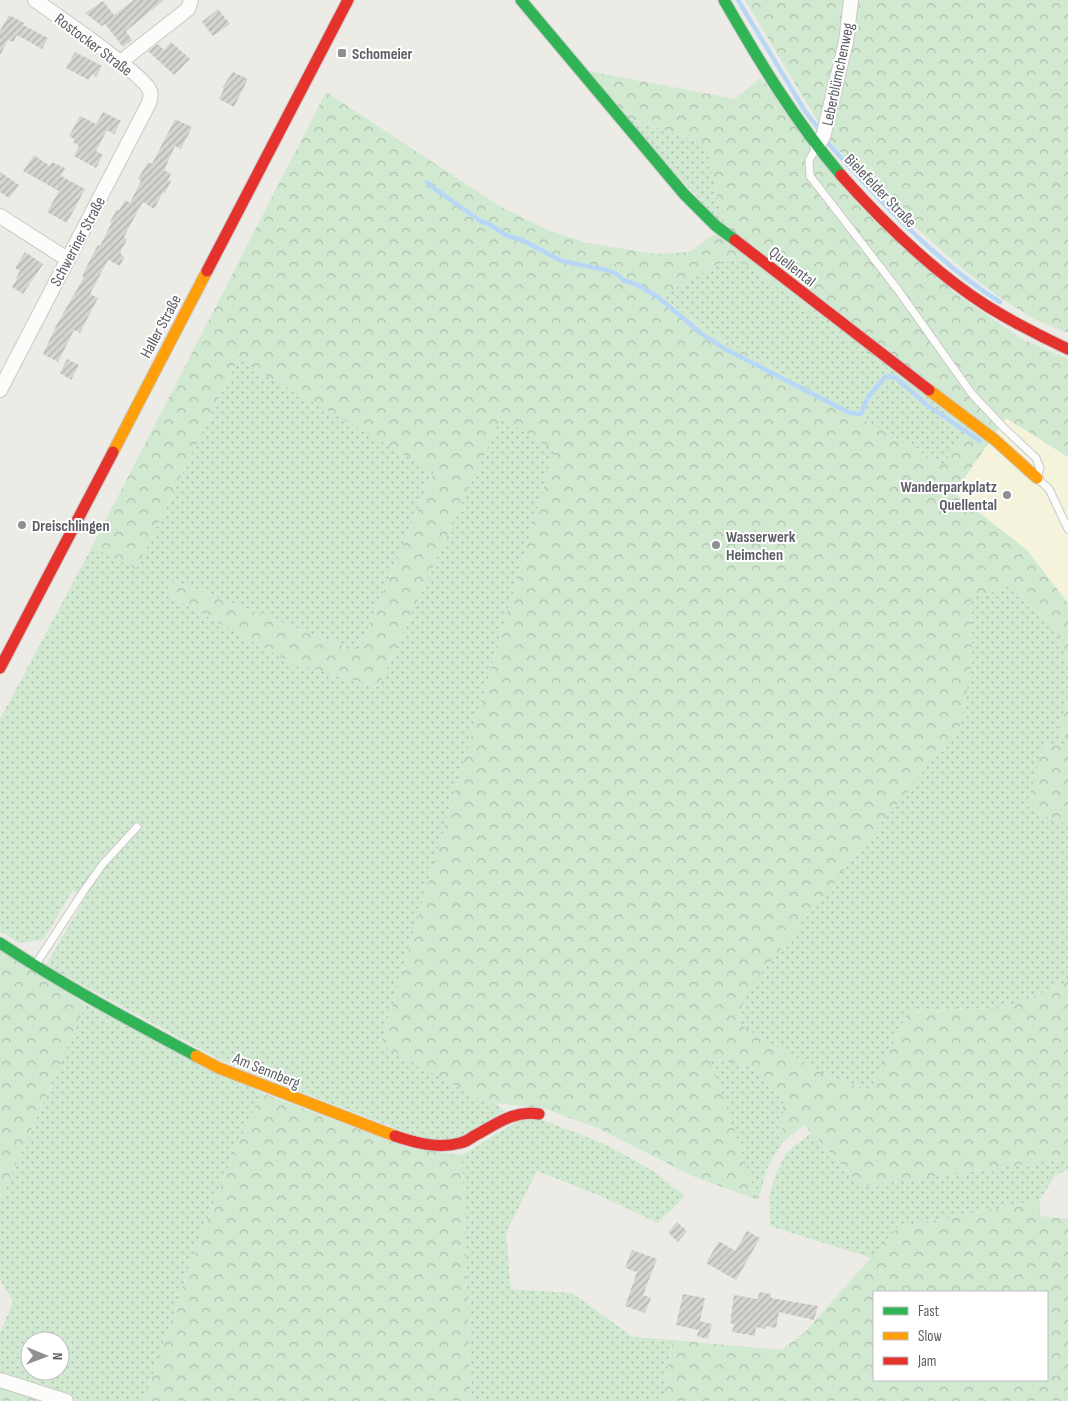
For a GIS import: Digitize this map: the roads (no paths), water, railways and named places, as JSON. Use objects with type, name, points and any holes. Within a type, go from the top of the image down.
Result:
[{"type":"street","name":"Rostocker Straße","points":[[35,0],[122,63],[144,82],[151,92]]},
{"type":"street","points":[[122,63],[128,56],[188,9],[192,3],[191,0]]},
{"type":"street","name":"Haller Straße","points":[[0,668],[348,0]]},
{"type":"street","name":"Quellental","points":[[521,0],[678,187],[716,226],[995,440],[1037,478]]},
{"type":"street","name":"Bielefelder Straße","points":[[724,0],[792,113],[817,146],[893,228],[958,284],[993,310],[1068,349]]},
{"type":"street","name":"Leberblümchenweg","points":[[817,146],[823,137],[846,42],[851,0]]},
{"type":"street","name":"Schweriner Straße","points":[[0,390],[150,103],[151,92]]},
{"type":"street","points":[[0,216],[67,259]]},
{"type":"street","name":"Am Sennberg","points":[[0,943],[34,966],[90,999],[219,1068],[383,1134],[425,1145],[450,1146],[462,1143],[515,1114],[527,1112],[539,1114]]},
{"type":"street","points":[[0,1380],[66,1401]]},
{"type":"lane","points":[[817,146],[809,160],[810,176],[898,290],[972,394],[1036,458],[1040,468],[1037,478]]},
{"type":"lane","name":"Quellental","points":[[1037,478],[1049,489],[1068,529]]},
{"type":"lane","points":[[34,966],[85,889],[104,864],[137,827]]},
{"type":"waterway","points":[[738,0],[805,111],[818,128]]},
{"type":"waterway","points":[[828,143],[867,186],[931,249],[976,286],[1000,302]]},
{"type":"waterway","points":[[427,182],[482,222],[489,224],[506,235],[524,241],[562,261],[606,270],[617,274],[623,280],[638,285],[658,297],[703,335],[727,350],[850,413],[861,414],[868,397],[886,376],[896,378],[927,405],[980,441]]},
{"type":"place","name":"Schomeier","points":[[342,53]]},
{"type":"place","name":"Wanderparkplatz Quellental","points":[[1007,495]]},
{"type":"place","name":"Dreischlingen","points":[[22,525]]},
{"type":"place","name":"Wasserwerk Heimchen","points":[[716,545]]}]
